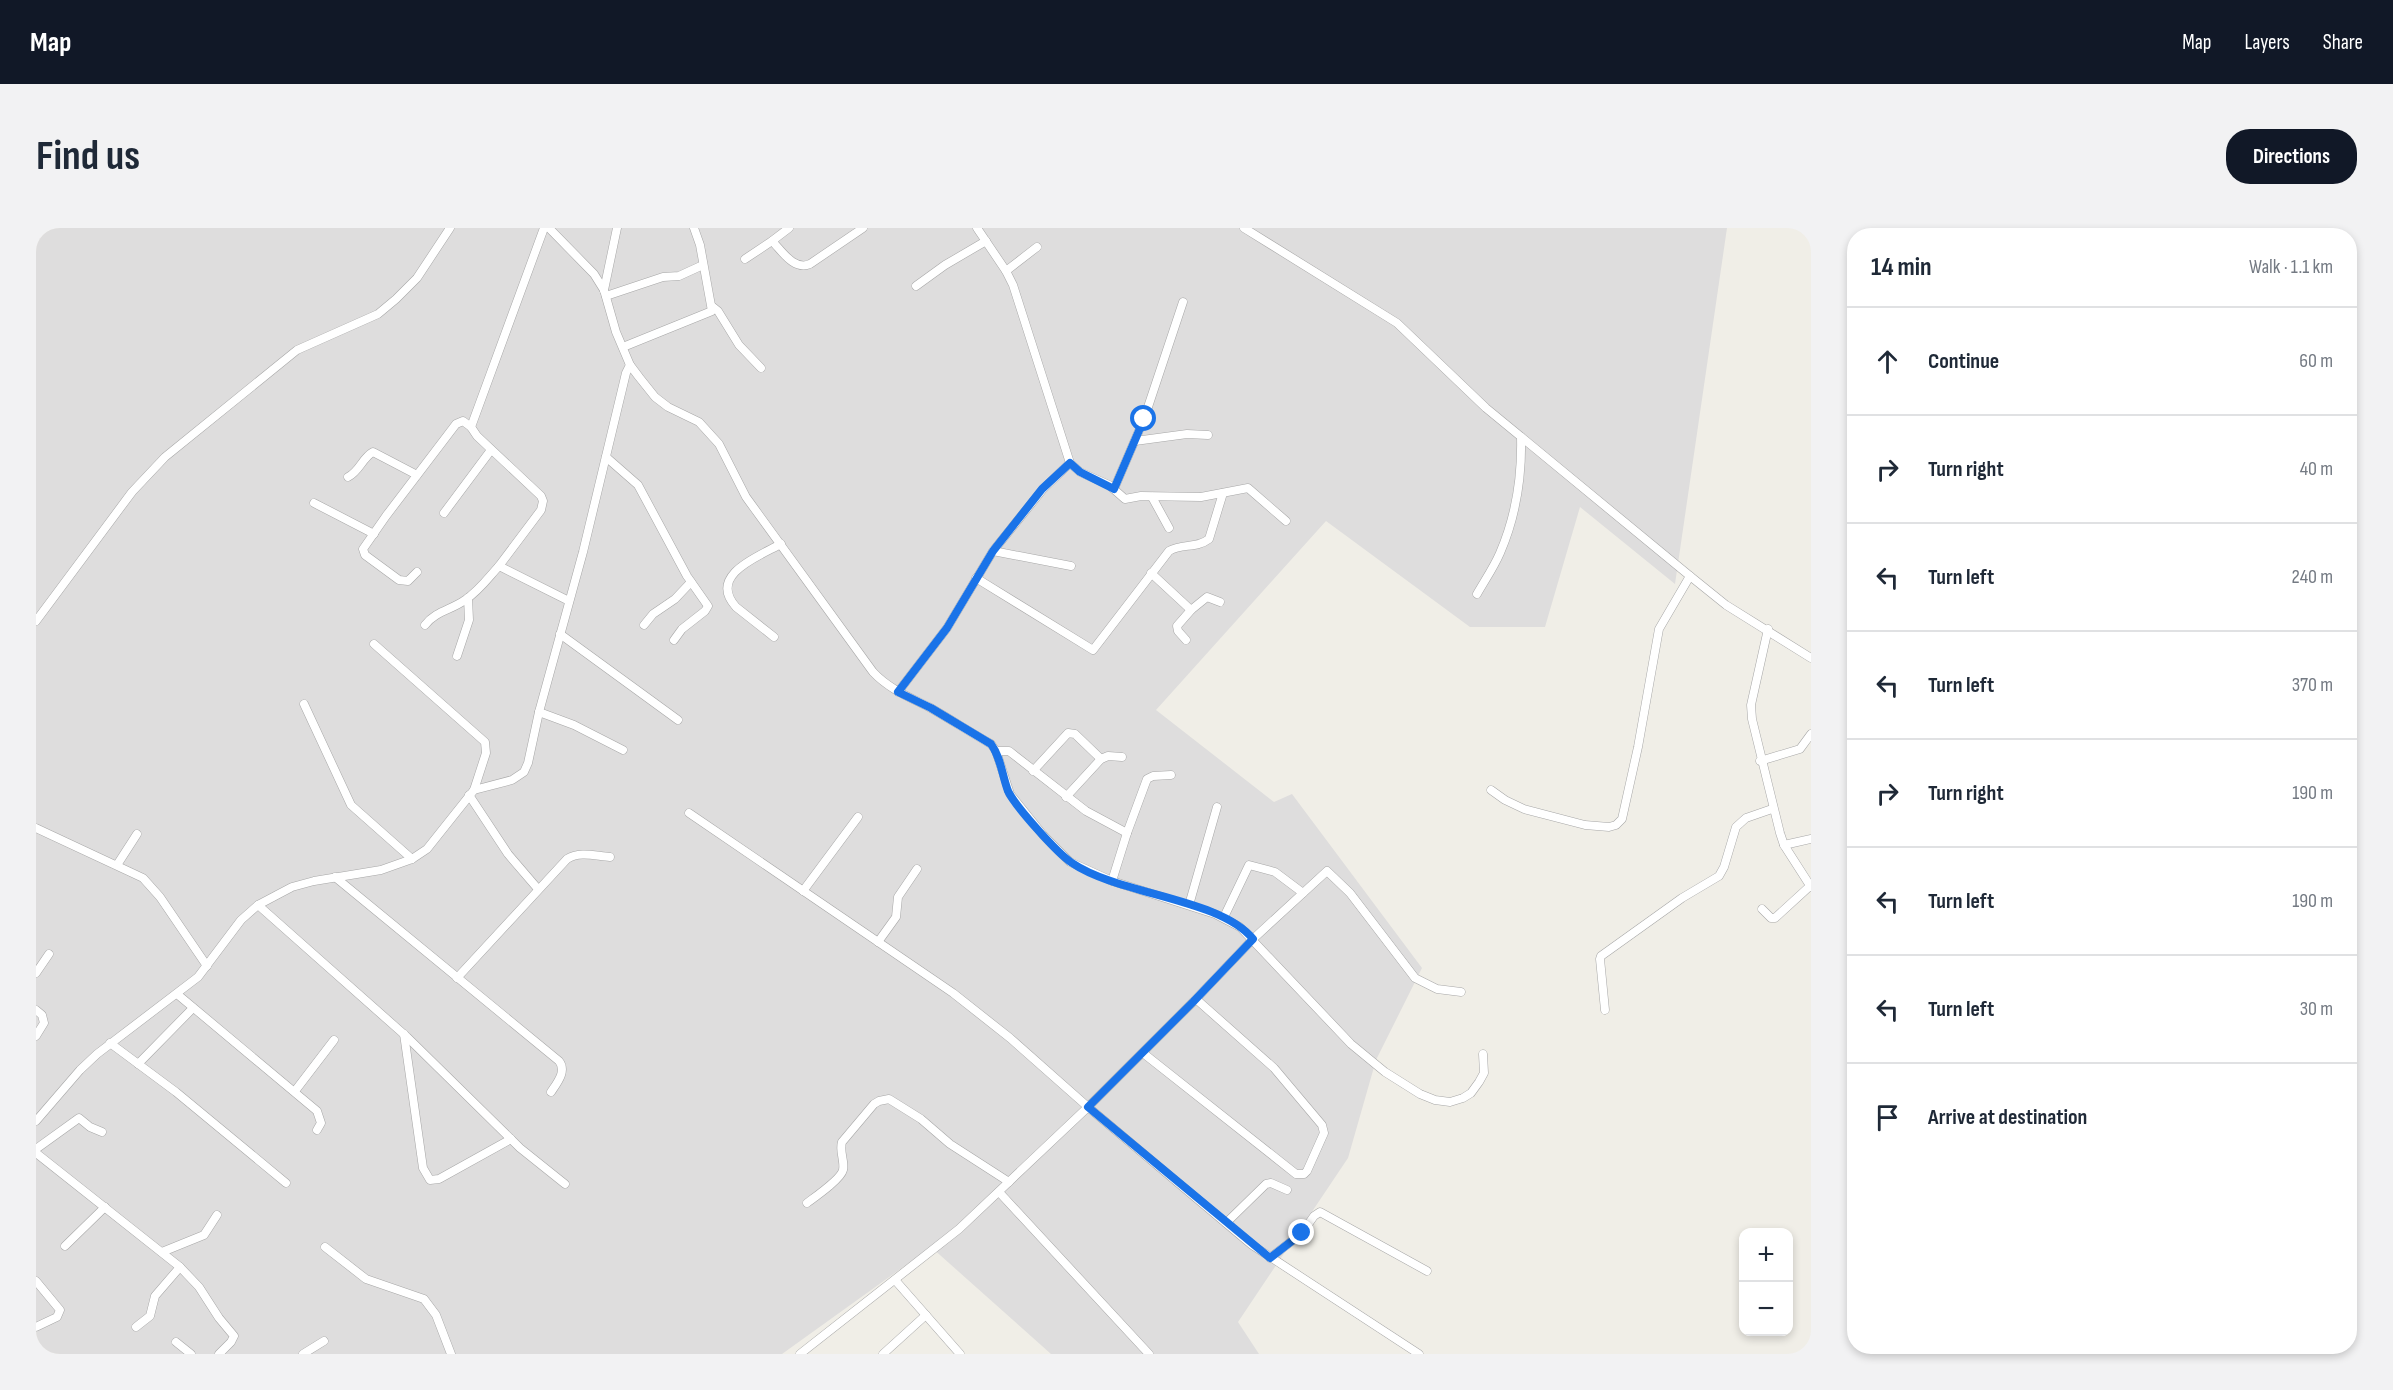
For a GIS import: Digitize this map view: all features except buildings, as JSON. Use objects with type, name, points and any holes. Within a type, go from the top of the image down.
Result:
[{"type":"street","points":[[36,236],[38,228]]},
{"type":"street","points":[[37,617],[132,492],[165,457],[297,350],[378,314],[417,278],[450,228]]},
{"type":"street","points":[[471,427],[544,228]]},
{"type":"street","points":[[549,228],[594,274],[605,293],[630,365],[656,397],[668,407],[699,422],[709,432],[723,451],[746,497],[873,672],[898,692],[931,708],[991,744],[996,751],[1010,794],[1043,835],[1070,862],[1112,881],[1189,905],[1224,918],[1240,927],[1358,1050],[1385,1072],[1420,1094],[1435,1100],[1450,1102],[1472,1093],[1484,1073],[1483,1054]]},
{"type":"street","points":[[605,293],[617,228]]},
{"type":"street","points":[[623,347],[710,312],[712,307],[700,245],[694,228]]},
{"type":"street","points":[[745,259],[789,228]]},
{"type":"street","points":[[772,241],[794,264],[802,266],[810,264],[864,228]]},
{"type":"street","points":[[977,228],[1006,271],[1070,463],[1080,472],[1114,489],[1125,500],[1152,497],[1201,497],[1248,488],[1286,521]]},
{"type":"street","points":[[1244,228],[1397,323],[1486,408],[1690,576],[1726,605],[1768,629],[1811,658]]},
{"type":"street","points":[[916,286],[945,265],[986,241]]},
{"type":"street","points":[[1006,271],[1037,247]]},
{"type":"street","points":[[605,293],[663,277],[679,276],[703,265]]},
{"type":"street","points":[[1114,489],[1144,419],[1183,302]]},
{"type":"street","points":[[712,307],[718,311],[739,345],[761,368]]},
{"type":"street","points":[[472,792],[512,780],[524,772],[528,763],[539,712],[626,373],[630,365]]},
{"type":"street","points":[[417,572],[404,582],[365,555],[363,549],[458,422],[463,421],[541,496],[543,501],[541,510],[499,566],[468,598],[454,608],[435,614],[425,626]]},
{"type":"street","points":[[1135,441],[1180,434],[1208,435]]},
{"type":"street","points":[[1477,594],[1500,553],[1511,521],[1522,460],[1521,437]]},
{"type":"street","points":[[444,513],[491,450]]},
{"type":"street","points":[[348,477],[356,473],[367,456],[373,452],[417,475]]},
{"type":"street","points":[[606,456],[638,485],[706,603],[707,609],[682,629],[674,640]]},
{"type":"street","points":[[898,692],[947,628],[993,551],[1042,489],[1070,463]]},
{"type":"street","points":[[975,578],[1093,650],[1150,573],[1173,548],[1196,546],[1209,539],[1223,493]]},
{"type":"street","points":[[1152,497],[1169,528]]},
{"type":"street","points":[[314,503],[374,534]]},
{"type":"street","points":[[774,637],[736,607],[731,602],[728,592],[730,577],[735,570],[781,544]]},
{"type":"street","points":[[993,551],[1071,566]]},
{"type":"street","points":[[499,566],[569,602]]},
{"type":"street","points":[[1150,573],[1191,610]]},
{"type":"street","points":[[1491,790],[1524,809],[1585,825],[1609,827],[1616,825],[1622,819],[1638,747],[1659,629],[1690,576]]},
{"type":"street","points":[[644,625],[653,614],[675,599],[692,582]]},
{"type":"street","points":[[1186,640],[1178,631],[1177,626],[1191,610],[1207,597],[1220,602]]},
{"type":"street","points":[[457,656],[470,612],[468,598]]},
{"type":"street","points":[[1762,909],[1775,918],[1811,887],[1784,844],[1772,809],[1752,719],[1751,705],[1768,629]]},
{"type":"street","points":[[560,634],[678,720]]},
{"type":"street","points":[[36,1121],[80,1070],[110,1043],[198,977],[241,920],[258,905],[292,887],[389,868],[412,859],[427,849],[472,792],[486,753],[485,742],[374,644]]},
{"type":"street","points":[[304,704],[351,805],[412,859]]},
{"type":"street","points":[[539,712],[574,725],[623,750]]},
{"type":"street","points":[[1033,771],[1068,733],[1075,734],[1101,759]]},
{"type":"street","points":[[1760,761],[1800,749],[1811,734]]},
{"type":"street","points":[[996,751],[1009,751],[1066,797],[1127,834]]},
{"type":"street","points":[[1066,797],[1101,759],[1108,756],[1122,757]]},
{"type":"street","points":[[1112,881],[1147,778],[1171,775]]},
{"type":"street","points":[[472,792],[508,854],[538,889]]},
{"type":"street","points":[[1189,905],[1217,807]]},
{"type":"street","points":[[1605,1010],[1601,956],[1682,898],[1719,876],[1736,827],[1746,818],[1772,809]]},
{"type":"street","points":[[688,813],[969,1006],[1270,1258],[1419,1354]]},
{"type":"street","points":[[803,891],[858,817]]},
{"type":"street","points":[[36,828],[138,875],[152,887],[207,966]]},
{"type":"street","points":[[117,864],[137,834]]},
{"type":"street","points":[[1784,844],[1811,839]]},
{"type":"street","points":[[458,978],[561,864],[575,855],[609,857]]},
{"type":"street","points":[[1224,918],[1249,865],[1275,872],[1303,892]]},
{"type":"street","points":[[878,942],[896,917],[898,897],[917,869]]},
{"type":"street","points":[[800,1354],[959,1229],[1143,1053],[1253,939],[1328,871],[1350,893],[1415,978],[1437,989],[1461,992]]},
{"type":"street","points":[[335,878],[559,1061],[562,1065],[562,1073],[551,1092]]},
{"type":"street","points":[[258,905],[404,1034],[512,1139],[565,1184]]},
{"type":"street","points":[[36,973],[49,954]]},
{"type":"street","points":[[177,994],[295,1091],[320,1116],[321,1123],[317,1130]]},
{"type":"street","points":[[1143,1053],[1296,1174],[1304,1174],[1307,1171],[1324,1133],[1322,1125],[1274,1068],[1196,999]]},
{"type":"street","points":[[138,1064],[194,1008]]},
{"type":"street","points":[[36,1010],[42,1015],[44,1023],[36,1036]]},
{"type":"street","points":[[404,1034],[423,1168],[430,1180],[439,1179],[512,1139]]},
{"type":"street","points":[[295,1091],[334,1040]]},
{"type":"street","points":[[110,1043],[286,1183]]},
{"type":"street","points":[[807,1203],[841,1174],[842,1142],[874,1104],[884,1099],[896,1101],[950,1144],[1009,1182]]},
{"type":"street","points":[[102,1132],[95,1131],[79,1118],[36,1151],[180,1267],[199,1287],[234,1336],[219,1354]]},
{"type":"street","points":[[1226,1223],[1266,1184],[1271,1183],[1287,1190]]},
{"type":"street","points":[[999,1192],[1149,1354]]},
{"type":"street","points":[[66,1246],[105,1207]]},
{"type":"street","points":[[1270,1258],[1302,1233],[1314,1216],[1320,1212],[1427,1271]]},
{"type":"street","points":[[162,1252],[204,1235],[218,1215]]},
{"type":"street","points":[[325,1247],[366,1279],[424,1299],[436,1315],[451,1354]]},
{"type":"street","points":[[136,1327],[150,1316],[155,1296],[180,1267]]},
{"type":"street","points":[[895,1280],[960,1354]]},
{"type":"street","points":[[36,1281],[60,1310],[57,1317],[36,1327]]},
{"type":"street","points":[[883,1354],[926,1315]]},
{"type":"street","points":[[303,1354],[324,1341]]},
{"type":"street","points":[[176,1342],[191,1354]]},
{"type":"shaded area","points":[[36,228],[1727,228],[1675,584],[1580,507],[1545,627],[1470,627],[1326,521],[1156,710],[1274,802],[1292,794],[1422,968],[1376,1060],[1348,1158],[1238,1322],[1259,1354],[1051,1354],[931,1247],[782,1354],[36,1354]]},
{"type":"route","points":[[1144,419],[1114,489],[1080,472],[1070,463],[1042,489],[993,551],[975,578],[957,614],[898,692],[931,708],[991,744],[1001,764],[1003,777],[1010,794],[1043,835],[1070,862],[1112,881],[1215,914],[1240,927],[1253,939],[1088,1107],[1270,1258],[1302,1233]]}]
